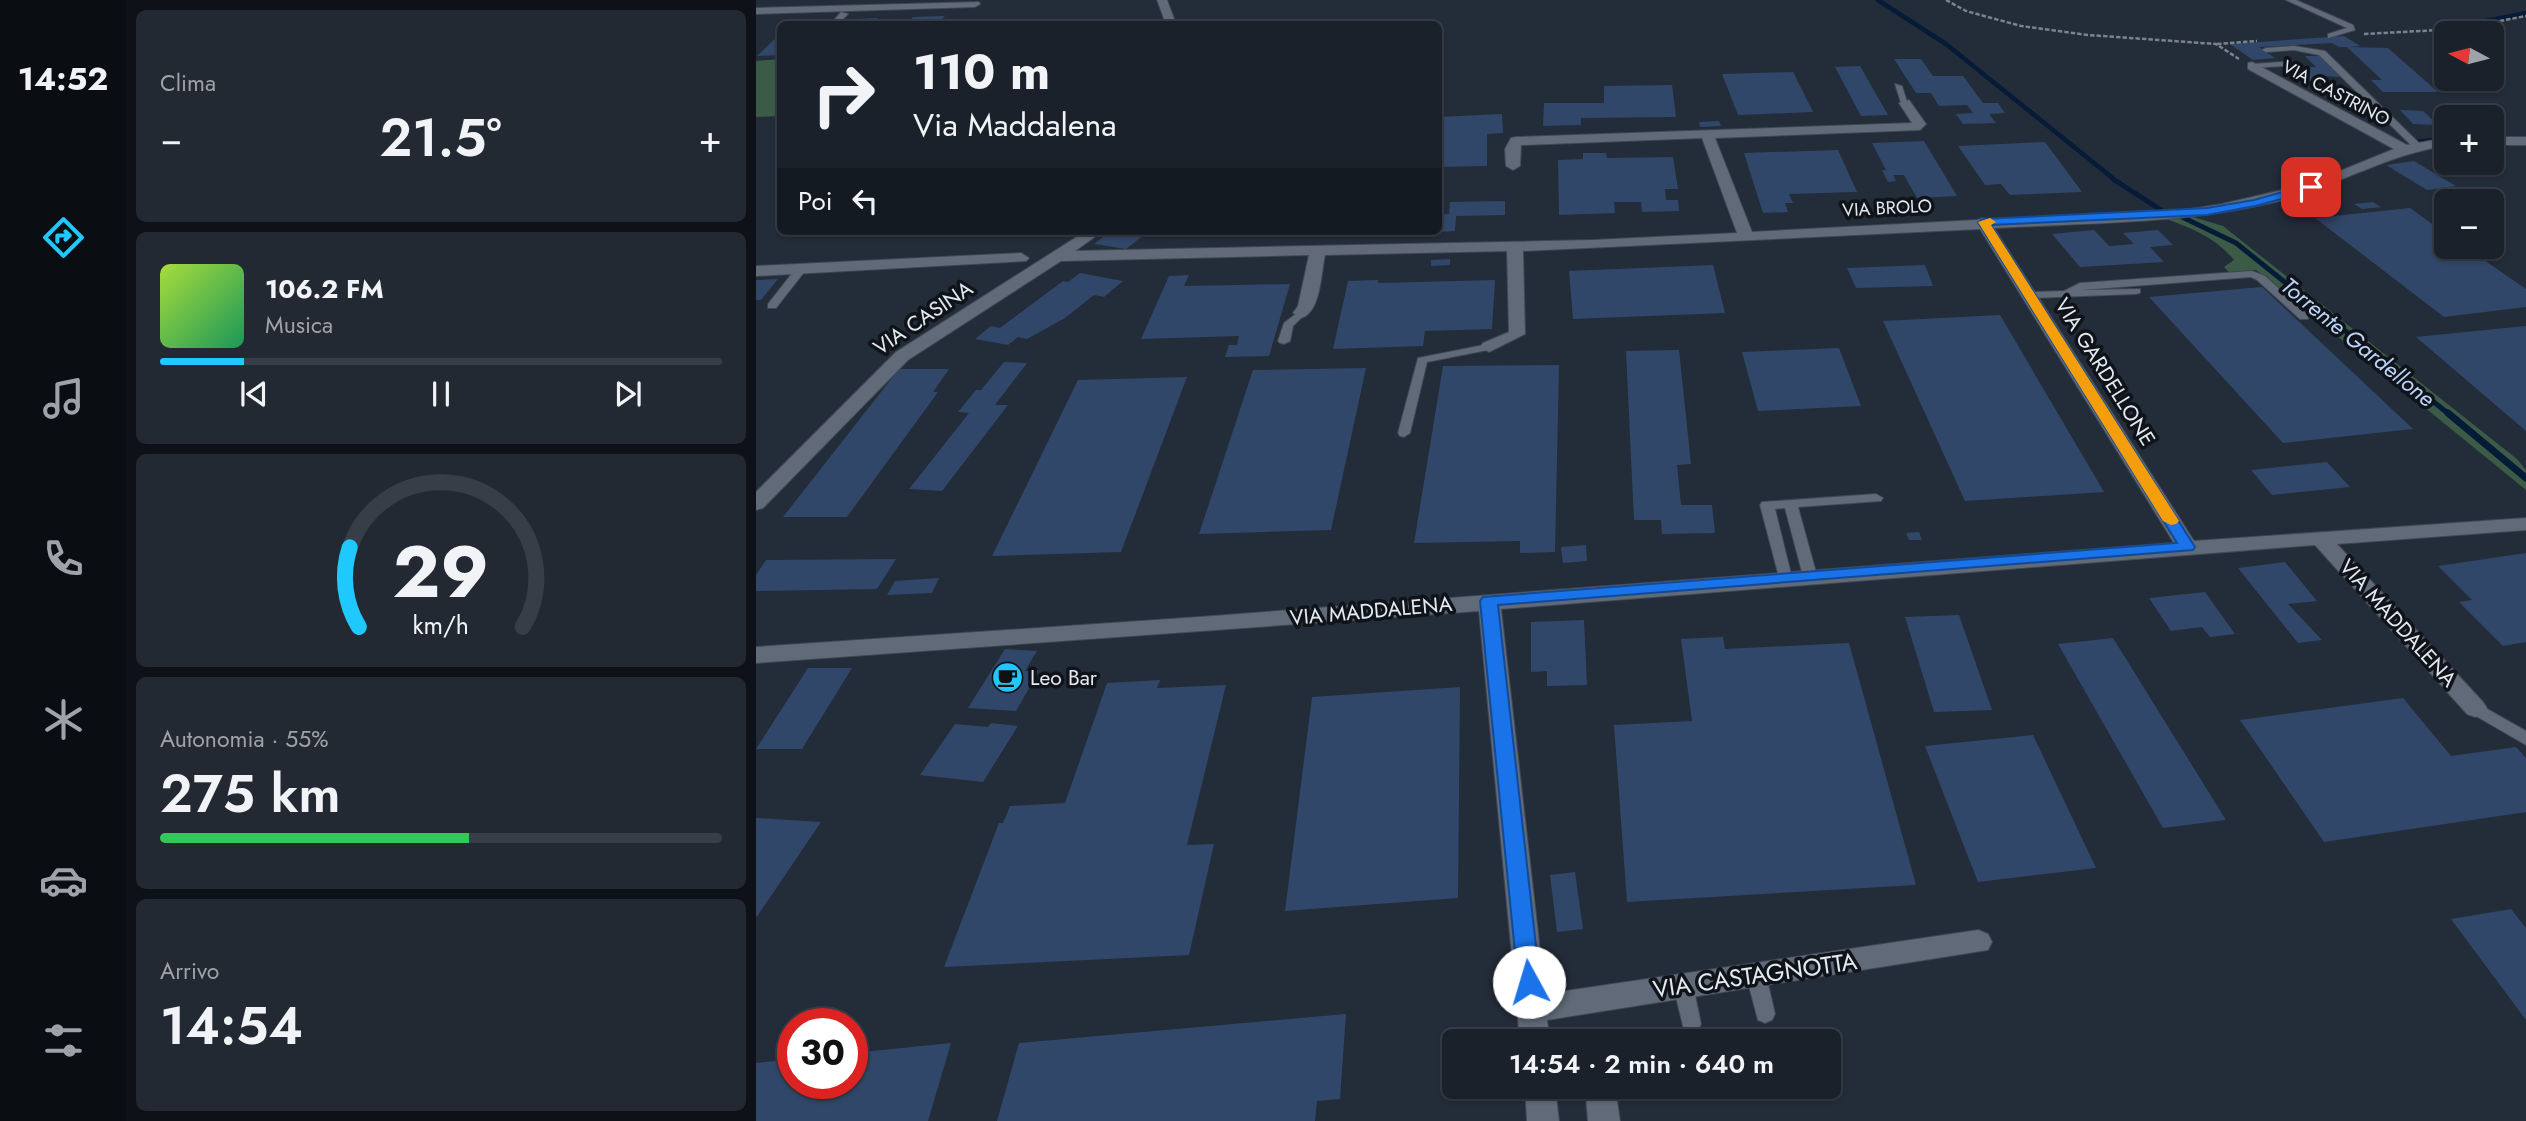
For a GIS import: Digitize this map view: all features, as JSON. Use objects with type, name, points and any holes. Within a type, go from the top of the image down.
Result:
[{"type":"street","points":[[1162,0],[1170,21]]},
{"type":"street","points":[[756,11],[975,4]]},
{"type":"street","name":"VIA CASTRINO","points":[[2252,66],[2410,147]]},
{"type":"street","points":[[1513,166],[1511,149],[1516,141],[1914,127],[1919,124],[1905,103]]},
{"type":"street","points":[[1707,134],[1746,236]]},
{"type":"street","points":[[2504,141],[2526,141]]},
{"type":"street","name":"VIA BROLO","points":[[756,271],[1061,256],[1515,247],[2223,209],[2330,181],[2410,147],[2434,144]]},
{"type":"street","name":"VIA GARDELLONE","points":[[1983,222],[2187,547]]},
{"type":"street","name":"VIA CASINA","points":[[759,497],[902,356],[1090,235]]},
{"type":"street","points":[[1489,347],[1517,334],[1515,247]]},
{"type":"street","points":[[1301,313],[1306,307],[1318,251]]},
{"type":"street","name":"VIA BROLO","points":[[1021,258],[1061,256]]},
{"type":"street","name":"VIA MADDALENA","points":[[756,655],[1110,634],[1810,576],[2526,524]]},
{"type":"street","name":"VIA MADDALENA","points":[[2320,538],[2475,708]]},
{"type":"street","points":[[1489,601],[1534,1029]]},
{"type":"street","name":"VIA CASTAGNOTTA","points":[[1532,1009],[1978,942]]},
{"type":"street","points":[[1541,1099],[1543,1121]]},
{"type":"street","points":[[1601,1099],[1604,1121]]},
{"type":"lane","points":[[2290,0],[2350,27],[2351,30],[2331,36]]},
{"type":"lane","points":[[837,21],[850,8]]},
{"type":"lane","points":[[2266,50],[2294,48],[2322,53],[2410,147]]},
{"type":"lane","points":[[2252,66],[2281,64]]},
{"type":"lane","points":[[1898,86],[1905,103]]},
{"type":"lane","points":[[772,306],[801,269]]},
{"type":"lane","points":[[2068,292],[2089,285],[2252,274],[2261,278],[2304,317]]},
{"type":"lane","points":[[2030,295],[2068,292],[2087,295],[2194,286]]},
{"type":"lane","points":[[1284,341],[1287,325],[1301,313]]},
{"type":"lane","points":[[1404,433],[1422,360],[1489,347]]},
{"type":"lane","points":[[1785,578],[1768,505],[1876,498]]},
{"type":"lane","points":[[1790,503],[1810,576]]},
{"type":"lane","points":[[2475,708],[2526,739]]},
{"type":"lane","points":[[1756,975],[1765,1014]]},
{"type":"lane","points":[[1683,985],[1691,1024]]},
{"type":"path","points":[[1946,0],[1966,11],[2021,26],[2088,35],[2216,44],[2259,40]]},
{"type":"path","points":[[2331,36],[2458,29],[2526,16]]},
{"type":"path","points":[[2216,44],[2252,66]]},
{"type":"green space","points":[[777,59],[777,116],[756,117],[756,61]]},
{"type":"green space","points":[[2193,217],[2223,226],[2517,459],[2526,470],[2526,490],[2256,270],[2229,272],[2224,267],[2234,260],[2227,252],[2194,230],[2166,219]]},
{"type":"building","points":[[945,16],[940,21],[909,21],[913,17]]},
{"type":"building","points":[[878,18],[875,21],[855,21]]},
{"type":"building","points":[[2344,36],[2360,46],[2349,47],[2388,48],[2438,92],[2383,92],[2371,80],[2382,80],[2347,47],[2332,43],[2259,47],[2275,58],[2253,60],[2230,44]]},
{"type":"building","points":[[777,37],[777,55],[757,56]]},
{"type":"building","points":[[2305,56],[2320,56],[2341,77],[2321,76],[2325,81],[2305,81],[2291,67],[2316,67]]},
{"type":"building","points":[[1894,59],[1921,59],[1933,76],[1963,76],[1983,103],[1998,103],[2005,113],[1989,114],[1996,123],[1963,124],[1956,114],[1973,113],[1967,105],[1939,106],[1931,93],[1916,93]]},
{"type":"building","points":[[1860,66],[1888,115],[1861,116],[1835,67]]},
{"type":"building","points":[[1793,72],[1813,112],[1738,115],[1722,74]]},
{"type":"building","points":[[1672,85],[1676,117],[1581,118],[1581,125],[1543,126],[1544,103],[1604,103],[1604,86]]},
{"type":"building","points":[[2400,110],[2423,111],[2434,121],[2434,125],[2413,124]]},
{"type":"building","points":[[1502,114],[1503,133],[1487,134],[1487,166],[1442,167],[1442,117]]},
{"type":"building","points":[[1719,121],[1721,126],[1700,127],[1699,122]]},
{"type":"building","points":[[1924,141],[1957,196],[1917,198],[1904,175],[1893,175],[1896,181],[1888,182],[1882,170],[1886,170],[1872,143]]},
{"type":"building","points":[[2045,142],[2082,192],[2010,195],[2001,184],[1985,185],[1958,146]]},
{"type":"building","points":[[1838,150],[1857,192],[1789,194],[1793,203],[1785,203],[1788,212],[1763,213],[1744,153]]},
{"type":"building","points":[[1583,153],[1606,153],[1607,158],[1673,157],[1678,189],[1665,189],[1666,200],[1678,200],[1679,211],[1642,212],[1641,202],[1614,202],[1615,213],[1559,215],[1558,160],[1583,159]]},
{"type":"building","points":[[2414,161],[2456,186],[2427,190],[2386,165]]},
{"type":"building","points":[[1505,201],[1505,215],[1456,216],[1455,231],[1442,232],[1442,215],[1449,214],[1450,202]]},
{"type":"building","points":[[2373,202],[2381,207],[2362,209],[2354,204]]},
{"type":"building","points":[[2410,208],[2434,225],[2434,259],[2482,259],[2526,289],[2526,307],[2444,317],[2315,218]]},
{"type":"building","points":[[2094,230],[2109,246],[2134,244],[2123,233],[2158,230],[2173,245],[2150,247],[2164,262],[2080,267],[2052,234]]},
{"type":"building","points":[[1106,235],[1144,235],[1126,249],[1094,244]]},
{"type":"building","points":[[1450,259],[1450,265],[1431,266],[1431,260]]},
{"type":"building","points":[[1713,265],[1725,313],[1573,319],[1569,271]]},
{"type":"building","points":[[1925,265],[1933,286],[1856,288],[1847,268]]},
{"type":"building","points":[[1080,273],[1123,281],[1104,297],[1094,295],[1065,318],[1027,339],[1018,337],[1008,345],[975,339],[991,326],[1000,328],[1063,281],[1068,282]]},
{"type":"building","points":[[1189,275],[1184,286],[1290,284],[1269,356],[1225,357],[1229,345],[1237,345],[1239,336],[1141,339],[1169,276]]},
{"type":"building","points":[[778,279],[761,300],[756,300],[756,280]]},
{"type":"building","points":[[1378,280],[1378,283],[1495,280],[1492,329],[1425,331],[1423,346],[1333,349],[1348,281]]},
{"type":"building","points":[[2262,287],[2413,429],[2283,443],[2149,297]]},
{"type":"building","points":[[2000,315],[2104,492],[1965,501],[1883,321]]},
{"type":"building","points":[[2526,326],[2526,431],[2416,337]]},
{"type":"building","points":[[1839,348],[1861,406],[1758,411],[1742,352]]},
{"type":"building","points":[[1679,350],[1691,464],[1677,465],[1681,505],[1712,505],[1715,533],[1662,534],[1661,520],[1634,520],[1626,351]]},
{"type":"building","points":[[1004,362],[1027,363],[995,405],[1008,405],[942,491],[909,489],[969,413],[958,412]]},
{"type":"building","points":[[1559,365],[1555,552],[1520,553],[1520,541],[1414,543],[1443,366]]},
{"type":"building","points":[[1366,368],[1331,530],[1199,534],[1253,370]]},
{"type":"building","points":[[899,369],[949,369],[933,392],[938,392],[847,517],[783,517]]},
{"type":"building","points":[[1187,377],[1121,552],[992,556],[1078,380]]},
{"type":"building","points":[[2327,462],[2350,487],[2272,495],[2251,470]]},
{"type":"building","points":[[1919,532],[1922,540],[1909,540],[1906,533]]},
{"type":"building","points":[[1586,545],[1587,561],[1563,563],[1561,547]]},
{"type":"building","points":[[2526,553],[2526,642],[2503,646],[2459,602],[2472,600],[2438,566]]},
{"type":"building","points":[[896,559],[877,589],[756,591],[756,575],[766,560]]},
{"type":"building","points":[[2285,562],[2317,601],[2288,604],[2322,640],[2298,643],[2238,568]]},
{"type":"building","points":[[939,578],[932,593],[887,595],[895,581]]},
{"type":"building","points":[[2205,592],[2235,634],[2210,637],[2202,627],[2171,631],[2149,598]]},
{"type":"building","points":[[1959,615],[1992,710],[1934,712],[1905,617]]},
{"type":"building","points":[[1584,620],[1587,685],[1547,686],[1547,671],[1531,672],[1531,622]]},
{"type":"building","points":[[1723,637],[1725,649],[1849,643],[1916,885],[1627,902],[1614,725],[1692,721],[1681,639]]},
{"type":"building","points":[[2113,638],[2226,820],[2163,828],[2058,644]]},
{"type":"building","points":[[1005,649],[1037,651],[1025,671],[1039,671],[1016,711],[968,708]]},
{"type":"building","points":[[808,668],[852,668],[802,749],[756,749]]},
{"type":"building","points":[[1160,680],[1157,688],[1226,685],[1187,845],[1214,844],[1189,955],[944,967],[999,823],[1003,823],[1010,806],[1065,803],[1107,683]]},
{"type":"building","points":[[1460,687],[1458,898],[1285,911],[1312,697]]},
{"type":"building","points":[[2403,698],[2451,756],[2516,747],[2526,758],[2526,812],[2324,842],[2240,720]]},
{"type":"building","points":[[991,723],[1018,726],[983,782],[920,775],[955,724],[988,727]]},
{"type":"building","points":[[2033,735],[2096,868],[1978,882],[1925,746]]},
{"type":"building","points":[[756,818],[821,822],[756,918]]},
{"type":"building","points":[[1575,872],[1583,929],[1557,932],[1550,875]]},
{"type":"building","points":[[2511,909],[2526,928],[2526,1020],[2451,919]]},
{"type":"building","points":[[1346,1014],[1340,1099],[1317,1101],[1315,1121],[997,1121],[1019,1043]]},
{"type":"building","points":[[951,1043],[928,1121],[756,1121],[756,1063],[777,1061],[777,1099],[868,1099],[868,1051]]},
{"type":"waterway","name":"Torrente Gardellone","points":[[1878,0],[1946,44],[2115,180]]},
{"type":"waterway","points":[[2486,21],[2526,13]]},
{"type":"waterway","points":[[2414,142],[2434,140]]},
{"type":"waterway","name":"Torrente Gardellone","points":[[2113,179],[2161,210]]},
{"type":"waterway","name":"Torrente Gardellone","points":[[2182,217],[2236,243],[2450,415]]},
{"type":"waterway","name":"Torrente Gardellone","points":[[2448,413],[2526,478]]},
{"type":"slow traffic","points":[[1990,222],[1983,222],[2171,521]]},
{"type":"place","name":"Leo Bar","points":[[1007,678]]},
{"type":"route","points":[[1529,982],[1489,601],[2187,547],[1983,222],[2185,214],[2255,203],[2311,187]]}]
